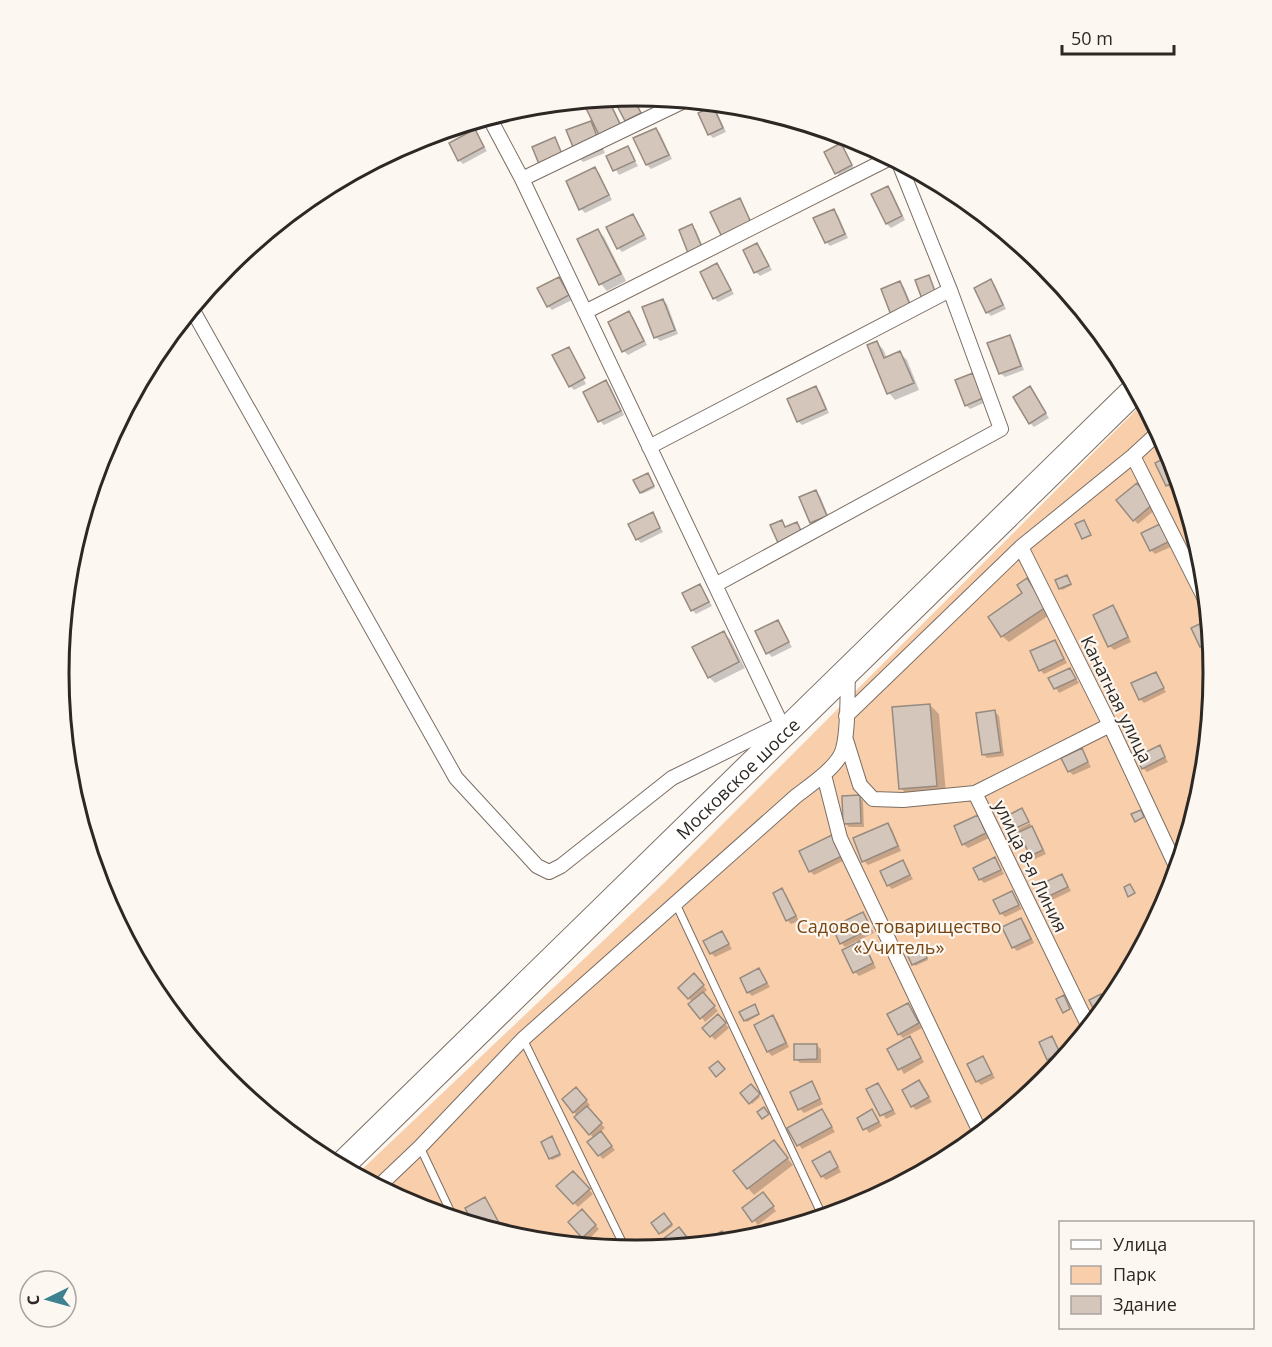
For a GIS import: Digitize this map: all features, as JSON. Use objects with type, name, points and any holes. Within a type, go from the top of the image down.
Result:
[{"type":"highway","name":"Московское шоссе","points":[[346,1161],[782,728],[848,670],[1130,395]]},
{"type":"street","points":[[522,179],[670,108]]},
{"type":"street","points":[[196,316],[456,778],[537,866],[549,872],[561,866],[672,778],[782,728],[522,179],[493,125]]},
{"type":"street","points":[[585,312],[881,162]]},
{"type":"street","points":[[715,585],[1001,429],[950,290],[903,173]]},
{"type":"street","points":[[649,447],[950,290]]},
{"type":"street","points":[[846,716],[1021,548],[1152,439]]},
{"type":"street","points":[[1133,456],[1195,578]]},
{"type":"street","name":"Канатная улица","points":[[1021,548],[1110,725],[1172,858]]},
{"type":"street","points":[[384,1181],[523,1039],[795,797],[824,776],[842,753],[845,738],[848,670]]},
{"type":"street","name":"улица 8-я Линия","points":[[1085,1020],[975,793],[1110,725]]},
{"type":"street","points":[[845,738],[860,785],[873,799],[903,800],[975,793]]},
{"type":"street","points":[[824,776],[840,838],[977,1126]]},
{"type":"lane","points":[[676,904],[819,1210]]},
{"type":"lane","points":[[523,1039],[621,1240]]},
{"type":"lane","points":[[420,1146],[449,1208]]},
{"type":"green space","name":"Садовое товарищество «Учитель»","points":[[1137,409],[1173,491],[1192,563],[1202,636],[1202,711],[1198,748],[1184,820],[1173,856],[1145,924],[1127,957],[1086,1019],[1037,1074],[1010,1100],[951,1145],[887,1182],[853,1197],[783,1221],[710,1236],[636,1240],[599,1239],[525,1230],[454,1210],[419,1197],[361,1170],[663,884]]},
{"type":"building","points":[[637,106],[641,113],[625,121],[618,107]]},
{"type":"building","points":[[612,107],[621,126],[600,137],[586,109]]},
{"type":"building","points":[[703,110],[716,112],[723,128],[708,135],[698,113]]},
{"type":"building","points":[[591,121],[602,149],[578,159],[566,130]]},
{"type":"building","points":[[656,128],[669,155],[646,165],[633,138]]},
{"type":"building","points":[[476,130],[484,147],[458,161],[449,143]]},
{"type":"building","points":[[555,137],[562,154],[539,164],[532,147]]},
{"type":"building","points":[[838,144],[843,146],[852,165],[835,174],[824,152]]},
{"type":"building","points":[[628,146],[635,161],[613,171],[606,156]]},
{"type":"building","points":[[595,167],[609,195],[579,210],[566,181]]},
{"type":"building","points":[[888,186],[902,216],[886,224],[871,194]]},
{"type":"building","points":[[740,198],[752,225],[723,239],[710,212]]},
{"type":"building","points":[[834,209],[845,234],[825,243],[813,218]]},
{"type":"building","points":[[633,214],[644,235],[617,249],[606,227]]},
{"type":"building","points":[[692,224],[702,247],[688,253],[679,230]]},
{"type":"building","points":[[598,229],[621,274],[599,285],[577,239]]},
{"type":"building","points":[[757,243],[769,266],[754,273],[743,250]]},
{"type":"building","points":[[717,263],[731,290],[713,299],[700,272]]},
{"type":"building","points":[[929,275],[936,294],[922,299],[915,280]]},
{"type":"building","points":[[559,277],[569,295],[547,307],[537,288]]},
{"type":"building","points":[[991,279],[1003,305],[986,313],[974,288]]},
{"type":"building","points":[[900,281],[911,307],[891,315],[881,289]]},
{"type":"building","points":[[663,299],[675,330],[654,338],[642,307]]},
{"type":"building","points":[[629,311],[644,341],[622,352],[608,322]]},
{"type":"building","points":[[1010,335],[1021,366],[999,374],[987,343]]},
{"type":"building","points":[[877,341],[884,358],[900,351],[914,383],[887,394],[867,345]]},
{"type":"building","points":[[569,347],[585,378],[569,387],[552,355]]},
{"type":"building","points":[[973,373],[983,398],[965,406],[955,380]]},
{"type":"building","points":[[606,380],[621,411],[598,422],[583,392]]},
{"type":"building","points":[[816,386],[826,409],[797,422],[787,399]]},
{"type":"building","points":[[1030,386],[1046,413],[1029,424],[1013,397]]},
{"type":"building","points":[[1161,460],[1170,484],[1166,486],[1155,463]]},
{"type":"building","points":[[648,473],[654,486],[640,493],[633,480]]},
{"type":"building","points":[[1137,483],[1153,504],[1133,521],[1116,500]]},
{"type":"building","points":[[816,490],[827,516],[810,523],[799,497]]},
{"type":"building","points":[[653,512],[660,528],[636,540],[628,524]]},
{"type":"building","points":[[782,520],[785,527],[797,522],[803,535],[779,545],[770,525]]},
{"type":"building","points":[[1084,520],[1091,535],[1082,539],[1075,524]]},
{"type":"building","points":[[1162,523],[1170,541],[1150,551],[1141,533]]},
{"type":"building","points":[[1067,575],[1071,584],[1059,589],[1055,580]]},
{"type":"building","points":[[1027,578],[1046,607],[1001,637],[988,617],[1022,593],[1017,585]]},
{"type":"building","points":[[700,584],[709,602],[691,611],[682,593]]},
{"type":"building","points":[[1113,605],[1128,637],[1108,647],[1093,615]]},
{"type":"building","points":[[778,620],[789,642],[766,654],[755,631]]},
{"type":"building","points":[[1201,623],[1202,646],[1200,647],[1191,628]]},
{"type":"building","points":[[724,631],[739,662],[708,678],[692,647]]},
{"type":"building","points":[[1055,640],[1064,659],[1039,671],[1030,651]]},
{"type":"building","points":[[1070,668],[1076,679],[1054,689],[1048,678]]},
{"type":"building","points":[[1156,672],[1164,688],[1139,700],[1131,683]]},
{"type":"building","points":[[930,704],[937,786],[899,789],[892,707]]},
{"type":"building","points":[[995,710],[1001,752],[982,755],[976,713]]},
{"type":"building","points":[[1160,745],[1165,757],[1142,769],[1136,757]]},
{"type":"building","points":[[1082,748],[1088,762],[1068,772],[1061,758]]},
{"type":"building","points":[[860,795],[861,823],[843,824],[842,796]]},
{"type":"building","points":[[1022,808],[1029,822],[1010,831],[1003,818]]},
{"type":"building","points":[[1141,810],[1144,817],[1135,822],[1131,814]]},
{"type":"building","points":[[978,815],[986,833],[962,845],[954,826]]},
{"type":"building","points":[[888,823],[898,846],[862,862],[853,838]]},
{"type":"building","points":[[1032,826],[1043,850],[1030,856],[1019,832]]},
{"type":"building","points":[[834,834],[844,855],[809,872],[799,851]]},
{"type":"building","points":[[995,857],[1001,870],[979,880],[973,868]]},
{"type":"building","points":[[903,860],[910,875],[887,886],[880,871]]},
{"type":"building","points":[[1062,874],[1068,887],[1045,898],[1039,885]]},
{"type":"building","points":[[1130,884],[1135,893],[1128,897],[1124,887]]},
{"type":"building","points":[[782,888],[796,916],[786,921],[773,893]]},
{"type":"building","points":[[1012,891],[1019,905],[1000,914],[993,900]]},
{"type":"building","points":[[863,912],[871,928],[840,944],[832,927]]},
{"type":"building","points":[[1021,918],[1031,939],[1012,948],[1002,927]]},
{"type":"building","points":[[722,931],[729,944],[710,954],[703,941]]},
{"type":"building","points":[[862,940],[873,963],[853,973],[842,950]]},
{"type":"building","points":[[922,947],[927,958],[912,965],[907,954]]},
{"type":"building","points":[[759,968],[767,983],[747,993],[740,978]]},
{"type":"building","points":[[694,973],[704,985],[688,999],[678,988]]},
{"type":"building","points":[[703,992],[715,1006],[700,1019],[688,1004]]},
{"type":"building","points":[[1101,994],[1102,996],[1093,1008],[1089,1000]]},
{"type":"building","points":[[1064,995],[1070,1009],[1063,1013],[1056,999]]},
{"type":"building","points":[[908,1003],[919,1023],[898,1035],[887,1014]]},
{"type":"building","points":[[755,1004],[759,1014],[744,1021],[739,1012]]},
{"type":"building","points":[[718,1014],[726,1023],[710,1037],[702,1028]]},
{"type":"building","points":[[773,1015],[786,1043],[767,1052],[754,1025]]},
{"type":"building","points":[[910,1036],[921,1058],[898,1070],[887,1049]]},
{"type":"building","points":[[1052,1036],[1059,1050],[1047,1060],[1039,1042]]},
{"type":"building","points":[[794,1044],[817,1044],[817,1059],[794,1060]]},
{"type":"building","points":[[983,1056],[992,1074],[976,1082],[967,1064]]},
{"type":"building","points":[[718,1061],[725,1069],[716,1077],[709,1068]]},
{"type":"building","points":[[919,1080],[929,1097],[911,1107],[902,1090]]},
{"type":"building","points":[[812,1081],[820,1099],[798,1110],[790,1092]]},
{"type":"building","points":[[878,1083],[893,1110],[880,1116],[866,1089]]},
{"type":"building","points":[[751,1084],[760,1094],[749,1104],[740,1093]]},
{"type":"building","points":[[576,1087],[587,1100],[573,1113],[562,1099]]},
{"type":"building","points":[[587,1106],[602,1123],[589,1135],[574,1117]]},
{"type":"building","points":[[764,1107],[769,1114],[762,1119],[757,1112]]},
{"type":"building","points":[[822,1109],[832,1127],[797,1146],[787,1128]]},
{"type":"building","points":[[872,1109],[879,1122],[863,1130],[857,1118]]},
{"type":"building","points":[[601,1131],[612,1146],[598,1156],[587,1142]]},
{"type":"building","points":[[552,1136],[560,1154],[549,1159],[541,1142]]},
{"type":"building","points":[[774,1140],[788,1158],[747,1189],[733,1171]]},
{"type":"building","points":[[830,1151],[838,1167],[821,1177],[812,1161]]},
{"type":"building","points":[[573,1171],[590,1189],[573,1204],[556,1186]]},
{"type":"building","points":[[763,1192],[774,1206],[752,1222],[742,1208]]},
{"type":"building","points":[[485,1197],[499,1223],[468,1215],[465,1208]]},
{"type":"building","points":[[582,1209],[596,1225],[582,1238],[568,1222]]},
{"type":"building","points":[[664,1213],[672,1224],[659,1234],[651,1223]]},
{"type":"building","points":[[679,1227],[687,1238],[673,1239],[663,1239]]}]
